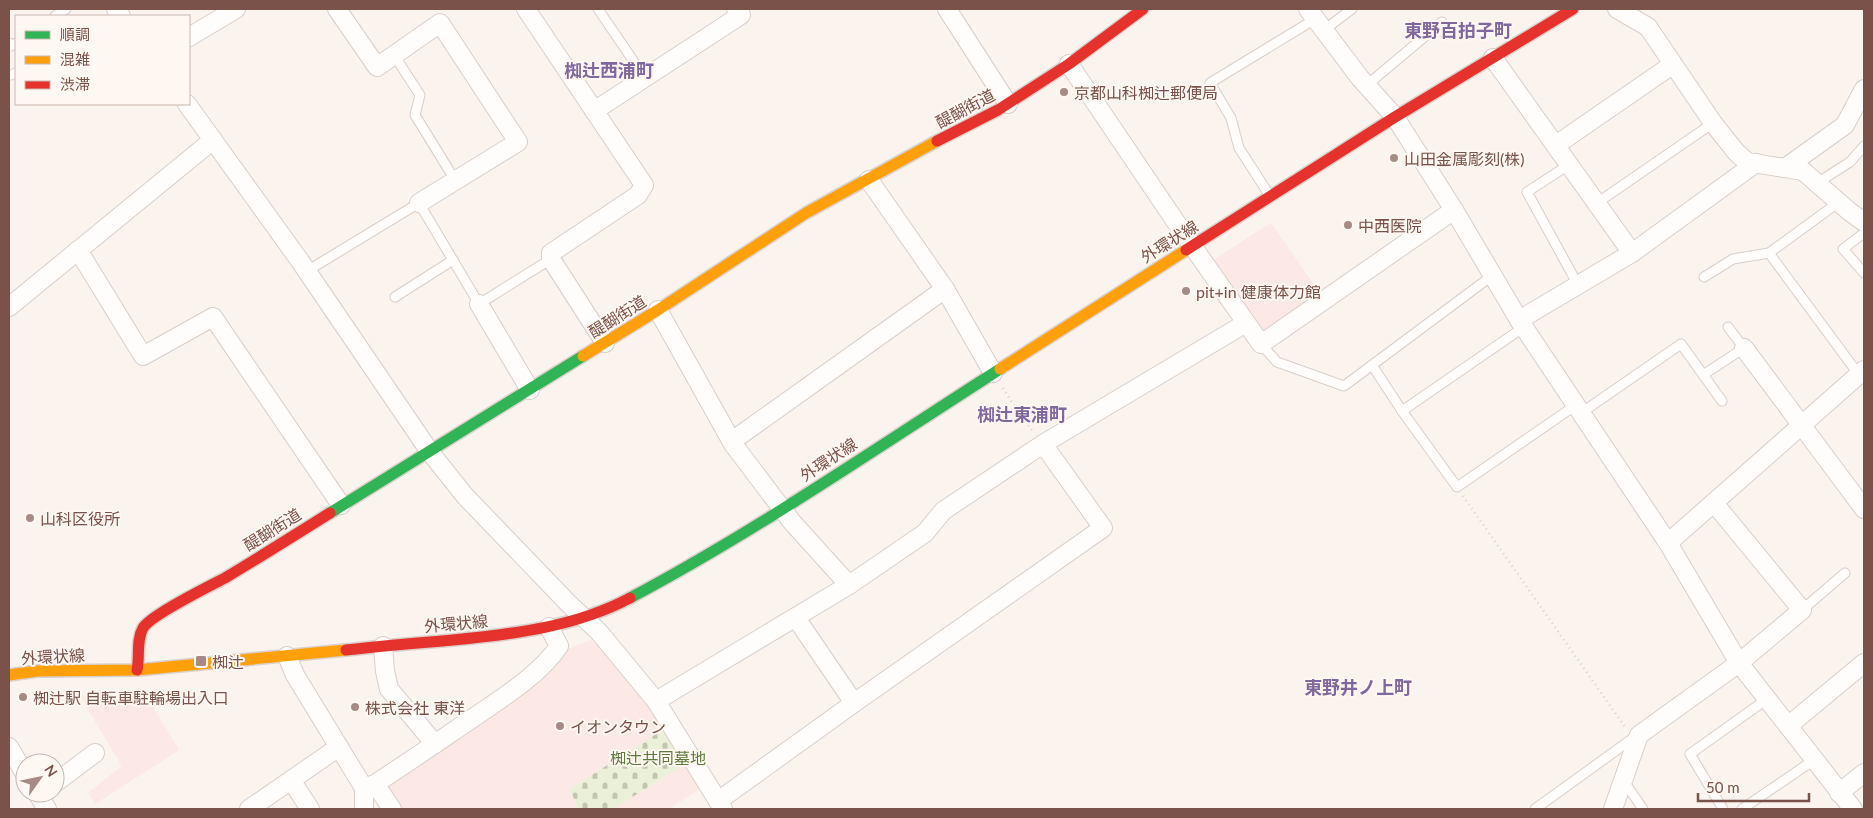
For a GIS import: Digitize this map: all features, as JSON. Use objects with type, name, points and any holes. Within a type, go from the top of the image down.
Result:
[{"type":"street","points":[[190,36],[236,9]]},
{"type":"street","points":[[337,9],[378,67],[440,24],[518,142],[419,203]]},
{"type":"street","points":[[526,9],[644,185],[638,195],[552,253],[551,259],[605,343]]},
{"type":"street","points":[[594,111],[741,15],[736,9]]},
{"type":"street","points":[[947,9],[1008,104]]},
{"type":"street","name":"醍醐街道","points":[[137,670],[139,639],[143,628],[154,618],[226,577],[530,390],[658,310],[806,213],[1008,104],[1069,64],[1143,9]]},
{"type":"street","name":"外環状線","points":[[9,675],[37,671],[137,670],[501,635],[549,628],[585,618],[609,608],[673,575],[781,508],[1395,117],[1573,9]]},
{"type":"street","points":[[1617,9],[1648,27],[1713,123],[1736,152],[1747,162],[1802,171],[1863,221]]},
{"type":"street","points":[[1316,19],[1367,85],[1395,117],[1454,210],[1521,323],[1668,544],[1739,663],[1853,809]]},
{"type":"street","points":[[1493,58],[1632,253]]},
{"type":"street","points":[[1069,64],[1261,344],[1454,210]]},
{"type":"street","points":[[1556,146],[1672,65]]},
{"type":"street","points":[[1785,168],[1845,125],[1864,89]]},
{"type":"street","points":[[188,105],[306,271],[430,452],[465,496],[599,632],[656,701],[721,805],[854,703],[1103,528],[1043,444]]},
{"type":"street","points":[[9,307],[213,140]]},
{"type":"street","points":[[1521,323],[1578,285],[1632,253],[1756,163]]},
{"type":"street","points":[[869,180],[945,289],[993,373]]},
{"type":"street","points":[[78,250],[143,356],[213,317],[340,506]]},
{"type":"street","points":[[732,441],[945,289]]},
{"type":"street","points":[[479,304],[530,390]]},
{"type":"street","points":[[658,310],[732,441],[781,508],[849,585]]},
{"type":"street","points":[[656,701],[849,585],[925,533],[943,511],[1043,444],[1246,323]]},
{"type":"street","points":[[1744,348],[1864,509]]},
{"type":"street","points":[[1668,544],[1862,372]]},
{"type":"street","points":[[1613,809],[1623,780],[1632,731],[1739,663],[1802,610],[1714,503]]},
{"type":"street","points":[[796,618],[854,703]]},
{"type":"street","points":[[364,809],[370,786],[507,695],[551,656],[559,646],[549,628]]},
{"type":"street","points":[[383,646],[389,689],[435,744]]},
{"type":"street","points":[[287,656],[295,675],[339,747],[370,786],[392,809]]},
{"type":"street","points":[[1788,726],[1864,664]]},
{"type":"street","points":[[249,809],[339,747]]},
{"type":"street","points":[[65,775],[95,752]]},
{"type":"street","points":[[1839,792],[1864,774]]},
{"type":"street","points":[[291,780],[310,809]]},
{"type":"lane","points":[[598,9],[645,78]]},
{"type":"lane","points":[[1271,197],[1239,148],[1231,118],[1210,83],[1316,19],[1352,9]]},
{"type":"lane","points":[[1367,85],[1442,22]]},
{"type":"lane","points":[[394,55],[420,95],[415,115],[455,180]]},
{"type":"lane","points":[[1597,203],[1713,123]]},
{"type":"lane","points":[[1817,183],[1850,162],[1864,146]]},
{"type":"lane","points":[[1570,164],[1527,192],[1578,285]]},
{"type":"lane","points":[[1704,277],[1733,259],[1769,252],[1839,202]]},
{"type":"lane","points":[[306,271],[419,203],[479,304],[551,259]]},
{"type":"lane","points":[[1863,221],[1842,249],[1864,273]]},
{"type":"lane","points":[[1769,252],[1862,372]]},
{"type":"lane","points":[[395,296],[453,260]]},
{"type":"lane","points":[[1261,344],[1278,362],[1344,386],[1493,275]]},
{"type":"lane","points":[[1402,411],[1521,323]]},
{"type":"lane","points":[[1703,375],[1744,348],[1728,327]]},
{"type":"lane","points":[[1372,365],[1402,411],[1457,486],[1681,344],[1722,401]]},
{"type":"lane","points":[[1802,610],[1845,572]]},
{"type":"lane","points":[[1723,809],[1690,754],[1767,699]]},
{"type":"lane","points":[[1535,809],[1632,731]]},
{"type":"lane","points":[[1742,809],[1814,760]]},
{"type":"lane","points":[[1623,780],[1643,809]]},
{"type":"path","points":[[993,373],[1016,409],[1043,444]]},
{"type":"path","points":[[1457,486],[1632,731]]},
{"type":"shaded area","points":[[1271,223],[1320,293],[1264,333],[1213,260]]},
{"type":"shaded area","name":"イオンタウン","points":[[596,638],[647,701],[665,728],[570,789],[578,809],[397,809],[380,785],[554,662],[570,648]]},
{"type":"shaded area","points":[[142,689],[179,750],[95,804],[88,793],[122,766],[80,696]]},
{"type":"shaded area","points":[[687,763],[701,788],[672,807],[672,809],[613,809]]},
{"type":"green space","name":"椥辻共同墓地","points":[[665,728],[687,763],[613,809],[578,809],[570,789]]},
{"type":"traffic: fast","points":[[330,513],[583,356]]},
{"type":"traffic: fast","points":[[630,598],[678,572],[771,516],[1000,369]]},
{"type":"traffic: slow","points":[[583,356],[658,310],[806,213],[937,141]]},
{"type":"traffic: slow","points":[[1000,369],[1186,250]]},
{"type":"traffic: slow","points":[[9,675],[37,671],[137,670],[346,650]]},
{"type":"traffic: jam","points":[[937,141],[998,110],[1069,64],[1143,9]]},
{"type":"traffic: jam","points":[[1186,250],[1395,117],[1573,9]]},
{"type":"traffic: jam","points":[[137,670],[141,633],[148,622],[225,578],[330,513]]},
{"type":"traffic: jam","points":[[346,650],[476,638],[544,628],[588,616],[630,598]]},
{"type":"place","name":"京都山科椥辻郵便局","points":[[1064,92]]},
{"type":"place","name":"山田金属彫刻(株)","points":[[1394,158]]},
{"type":"place","name":"中西医院","points":[[1348,225]]},
{"type":"place","name":"pit+in 健康体力館","points":[[1186,291]]},
{"type":"place","name":"山科区役所","points":[[30,518]]},
{"type":"place","name":"椥辻","points":[[201,661]]},
{"type":"place","name":"椥辻駅 自転車駐輪場出入口","points":[[23,697]]},
{"type":"place","name":"株式会社 東洋","points":[[355,707]]},
{"type":"place","name":"イオンタウン","points":[[560,726]]},
{"type":"district","name":"東野百拍子町","points":[[1458,30]]},
{"type":"district","name":"椥辻西浦町","points":[[609,70]]},
{"type":"district","name":"椥辻東浦町","points":[[1022,414]]},
{"type":"district","name":"東野井ノ上町","points":[[1358,687]]}]
